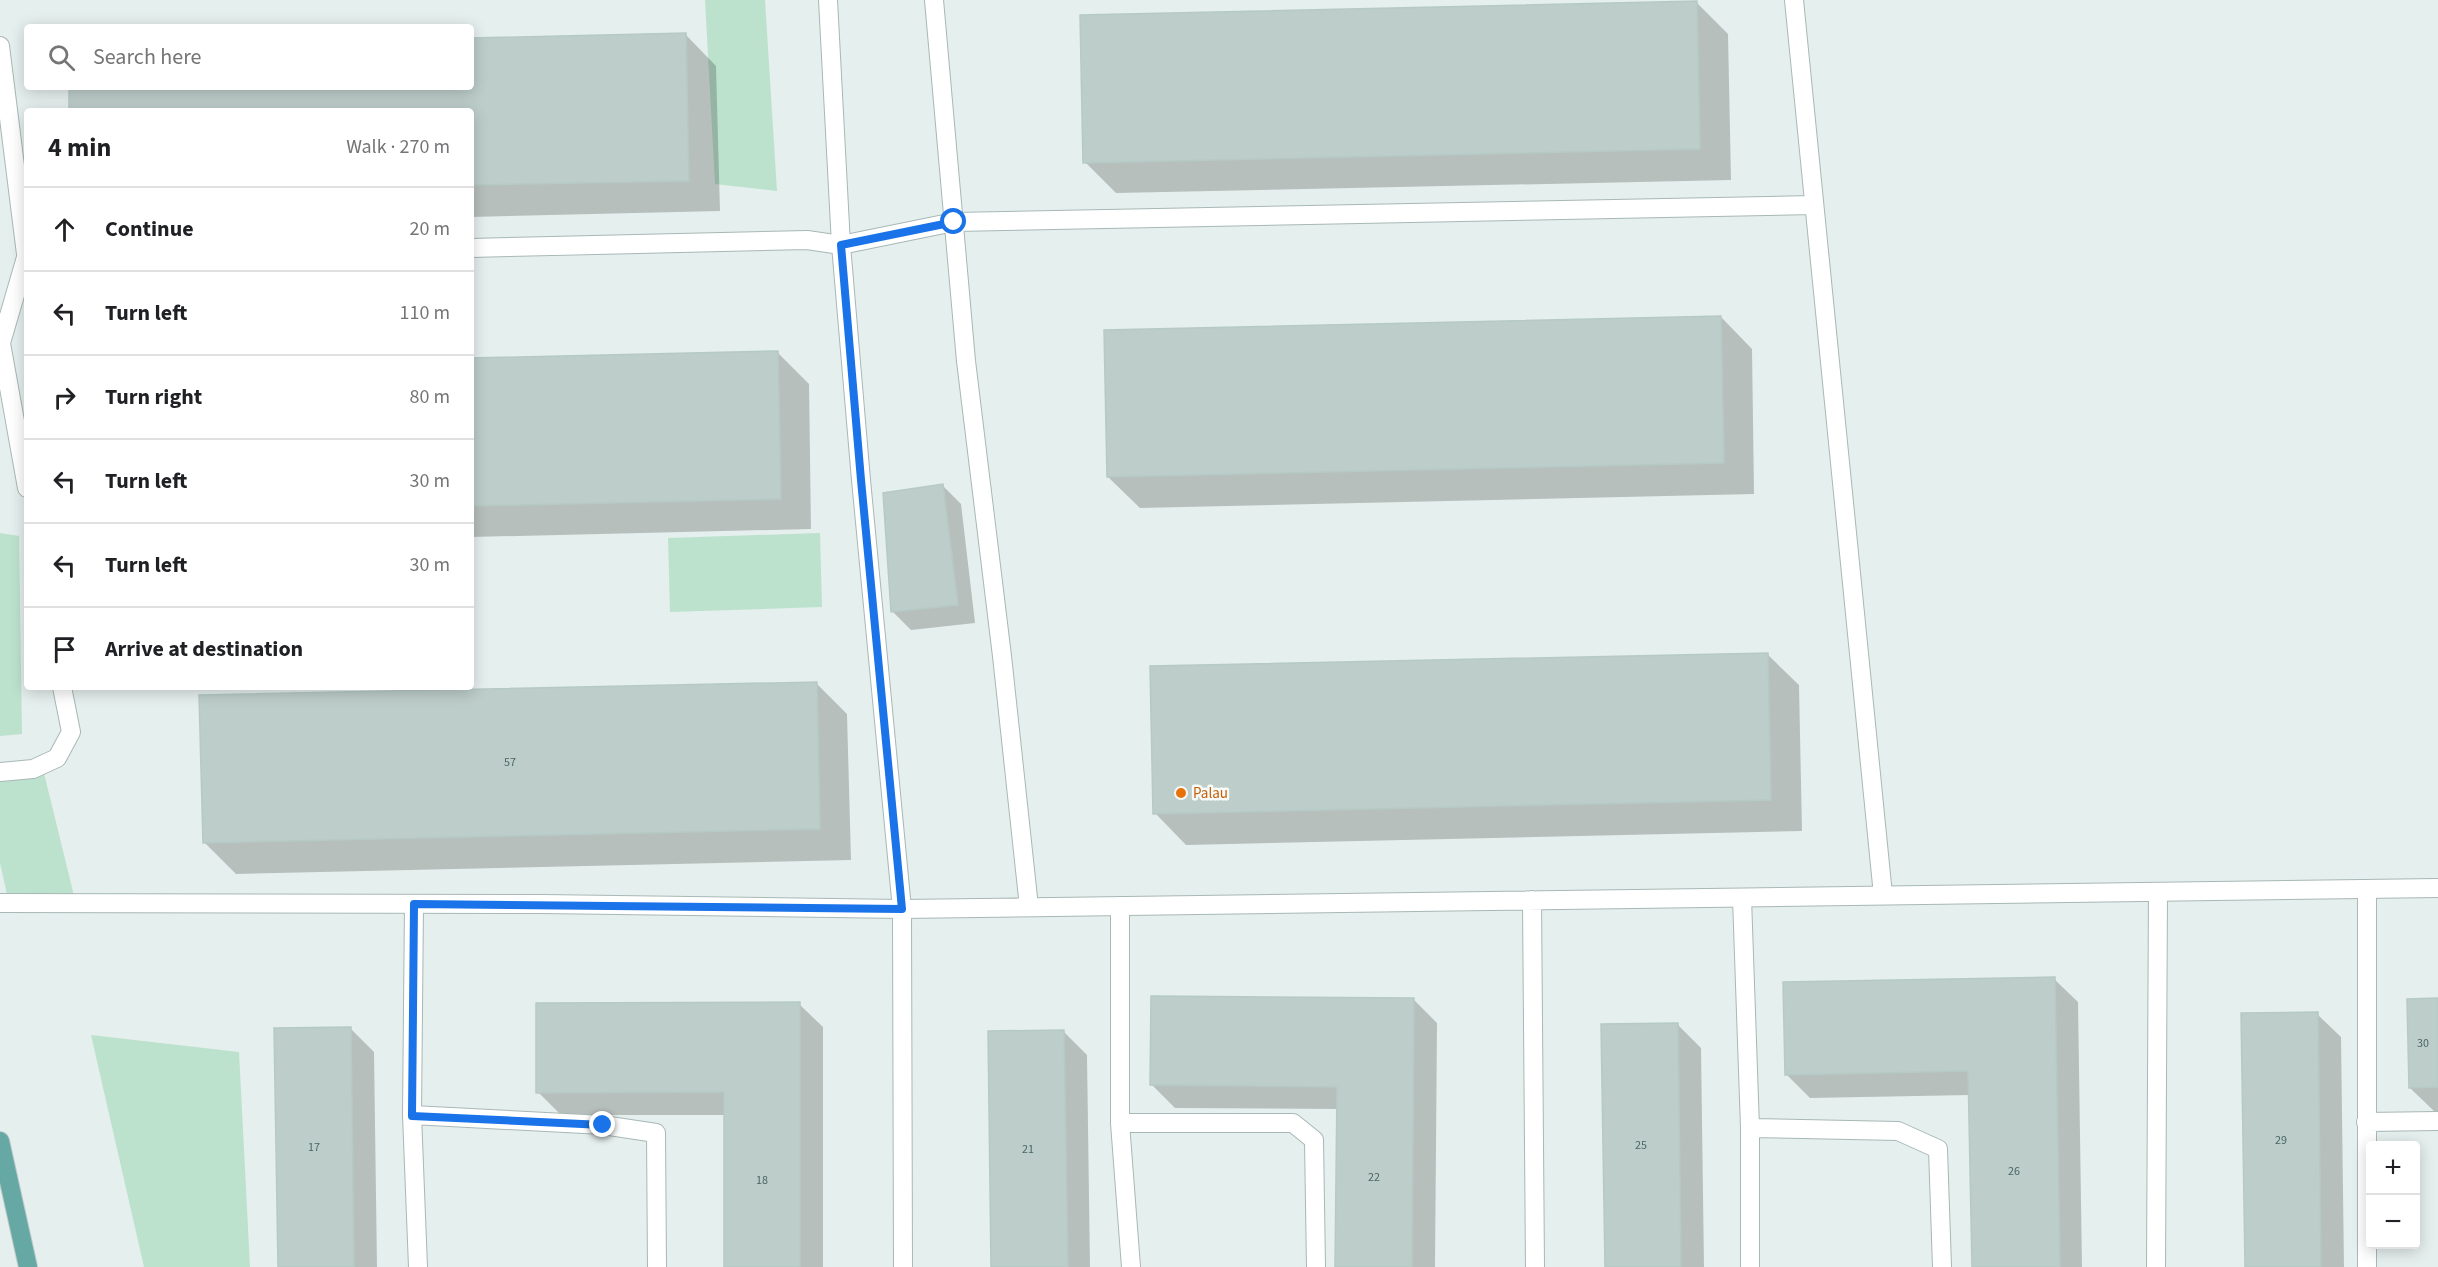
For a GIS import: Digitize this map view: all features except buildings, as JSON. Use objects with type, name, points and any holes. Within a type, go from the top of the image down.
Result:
[{"type":"main road","points":[[0,1141],[28,1267]]},
{"type":"street","points":[[828,0],[841,245],[902,909],[903,1267]]},
{"type":"street","points":[[934,0],[966,361],[1001,644],[1029,907]]},
{"type":"street","points":[[1794,0],[1883,896]]},
{"type":"street","points":[[0,46],[24,231]]},
{"type":"street","points":[[474,248],[807,240],[841,245],[954,222],[1814,205]]},
{"type":"street","points":[[24,264],[1,340],[24,471]]},
{"type":"street","points":[[0,772],[33,769],[57,758],[70,732],[63,690]]},
{"type":"street","points":[[0,903],[902,909],[2438,888]]},
{"type":"street","points":[[2367,889],[2367,1267]]},
{"type":"street","points":[[2156,1267],[2158,892]]},
{"type":"street","points":[[1742,898],[1750,1128],[1750,1267]]},
{"type":"street","points":[[1532,900],[1535,1267]]},
{"type":"street","points":[[414,904],[412,1116],[418,1267]]},
{"type":"street","points":[[1120,906],[1120,1123],[1131,1267]]},
{"type":"street","points":[[412,1116],[603,1125],[656,1133],[657,1267]]},
{"type":"street","points":[[2366,1122],[2438,1121]]},
{"type":"street","points":[[1120,1123],[1293,1123],[1314,1140],[1316,1267]]},
{"type":"street","points":[[1750,1128],[1898,1131],[1938,1149],[1942,1267]]},
{"type":"green space","points":[[705,0],[765,0],[777,191],[715,184]]},
{"type":"green space","points":[[0,533],[19,536],[22,734],[0,736]]},
{"type":"green space","points":[[820,533],[822,607],[670,612],[668,538]]},
{"type":"green space","points":[[42,765],[76,904],[9,903],[0,863],[0,772]]},
{"type":"green space","points":[[91,1035],[239,1052],[250,1267],[144,1267]]},
{"type":"place","name":"Palau","points":[[1181,793]]},
{"type":"route","points":[[603,1125],[412,1116],[414,904],[902,909],[841,245],[954,222]]}]
